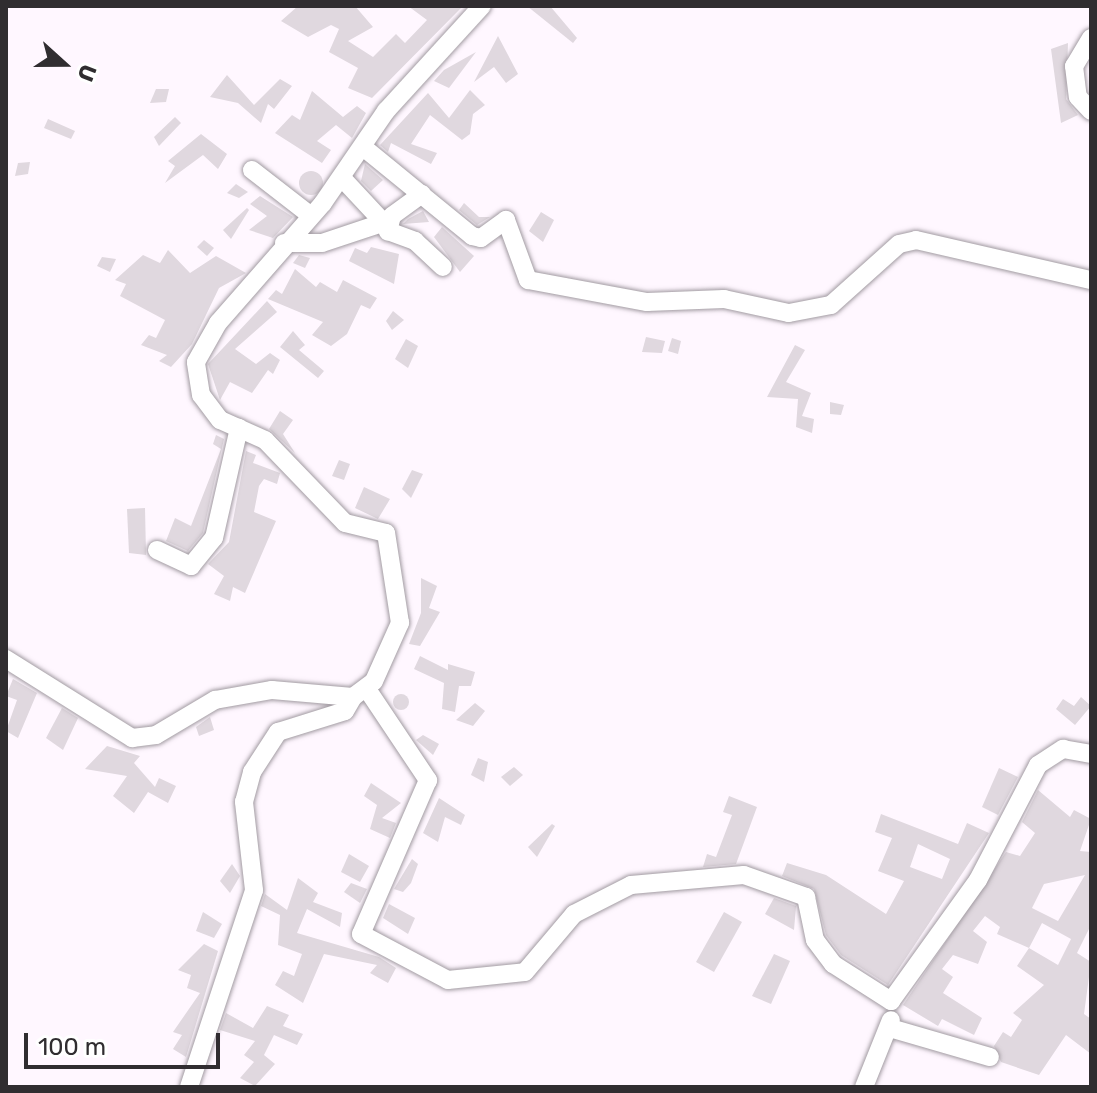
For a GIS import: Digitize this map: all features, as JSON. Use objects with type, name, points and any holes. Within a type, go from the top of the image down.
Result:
[{"type":"street","points":[[189,1087],[254,890],[244,802],[252,772],[278,732],[345,711],[360,693],[400,623],[386,533],[339,519],[268,443],[213,414],[196,362],[218,323],[342,178],[363,147],[482,6]]},
{"type":"street","points":[[1091,38],[1074,66],[1078,97],[1091,111]]},
{"type":"street","points":[[363,147],[477,238],[507,221],[527,280],[647,302],[724,299],[774,314],[815,310],[854,289],[899,244],[916,240],[1091,280]]},
{"type":"street","points":[[252,170],[310,215]]},
{"type":"street","points":[[342,178],[386,221],[395,238],[415,241],[443,267]]},
{"type":"street","points":[[284,243],[322,243],[386,221],[422,194]]},
{"type":"street","points":[[157,550],[191,566],[214,538],[239,428]]},
{"type":"street","points":[[6,659],[132,738],[156,735],[239,695],[360,693]]},
{"type":"street","points":[[360,693],[428,780],[361,921],[361,934],[372,944],[448,980],[514,975],[535,965],[574,914],[631,885],[744,875],[806,897],[815,940],[833,964],[891,1001]]},
{"type":"street","points":[[864,1087],[890,1028],[891,1001],[978,880],[1038,765],[1063,749],[1091,754]]},
{"type":"street","points":[[890,1028],[990,1057]]},
{"type":"building","points":[[298,6],[355,6],[373,27],[348,41],[373,57],[396,34],[405,43],[427,20],[408,6],[463,6],[372,98],[348,88],[358,68],[329,52],[339,29],[331,25],[308,37],[281,21]]},
{"type":"building","points":[[527,6],[550,6],[577,38],[573,43]]},
{"type":"building","points":[[498,36],[518,74],[506,83],[494,67],[474,82]]},
{"type":"building","points":[[1068,43],[1066,99],[1078,115],[1061,123],[1051,49]]},
{"type":"building","points":[[476,52],[449,88],[434,81],[444,70]]},
{"type":"building","points":[[227,75],[254,105],[280,79],[292,86],[274,109],[268,104],[261,123],[238,103],[210,97]]},
{"type":"building","points":[[156,89],[169,89],[166,102],[150,103]]},
{"type":"building","points":[[470,90],[485,105],[473,114],[470,134],[462,140],[430,115],[411,144],[437,153],[431,164],[391,143],[388,152],[380,145],[428,93],[449,118]]},
{"type":"building","points":[[312,91],[343,117],[357,106],[366,113],[352,138],[336,125],[317,141],[331,150],[322,163],[275,133],[292,115],[300,120]]},
{"type":"building","points":[[175,117],[181,123],[159,146],[154,137]]},
{"type":"building","points":[[48,119],[75,131],[71,139],[44,128]]},
{"type":"building","points":[[201,134],[227,154],[218,169],[203,155],[165,183],[175,166],[168,161]]},
{"type":"building","points":[[30,162],[28,174],[15,176],[18,163]]},
{"type":"building","points":[[365,164],[383,180],[371,191],[361,181]]},
{"type":"building","points":[[311,171],[322,178],[323,183],[316,194],[311,195],[300,188],[299,183],[306,172]]},
{"type":"building","points":[[236,184],[248,192],[239,198],[227,193]]},
{"type":"building","points":[[260,196],[293,217],[273,238],[249,230],[267,216],[250,204]]},
{"type":"building","points":[[464,203],[479,217],[490,217],[477,225],[459,210]]},
{"type":"building","points":[[247,208],[249,210],[231,239],[223,230]]},
{"type":"building","points":[[423,211],[429,222],[403,224],[408,219]]},
{"type":"building","points":[[541,212],[554,220],[543,242],[529,231]]},
{"type":"building","points":[[442,227],[474,256],[460,272],[434,237]]},
{"type":"building","points":[[204,240],[214,248],[207,256],[197,247]]},
{"type":"building","points":[[371,247],[399,254],[394,284],[349,261],[355,248],[367,253]]},
{"type":"building","points":[[168,250],[190,273],[216,256],[246,273],[219,288],[192,344],[171,367],[159,361],[167,355],[141,345],[149,335],[156,338],[165,320],[120,296],[126,284],[115,280],[143,255],[160,263]]},
{"type":"building","points":[[299,255],[310,258],[305,268],[293,263]]},
{"type":"building","points":[[102,257],[116,259],[110,272],[97,266]]},
{"type":"building","points":[[295,269],[316,287],[320,282],[337,292],[343,280],[377,298],[370,309],[361,305],[347,334],[331,346],[312,335],[323,322],[268,299],[276,290],[282,294]]},
{"type":"building","points":[[267,301],[277,312],[235,349],[256,364],[270,353],[280,360],[273,374],[268,370],[252,393],[230,382],[220,400],[208,364]]},
{"type":"building","points":[[393,311],[404,320],[392,330],[386,321]]},
{"type":"building","points":[[293,331],[305,345],[299,350],[324,371],[318,378],[280,347]]},
{"type":"building","points":[[646,337],[665,341],[662,353],[642,352]]},
{"type":"building","points":[[672,338],[681,341],[678,354],[668,351]]},
{"type":"building","points":[[406,339],[418,346],[408,368],[395,359]]},
{"type":"building","points":[[795,345],[805,350],[786,382],[811,393],[802,416],[814,419],[812,433],[796,427],[798,399],[767,397]]},
{"type":"building","points":[[830,402],[844,405],[841,415],[830,414]]},
{"type":"building","points":[[280,411],[293,420],[283,434],[295,453],[269,429]]},
{"type":"building","points":[[216,435],[224,439],[203,533],[188,551],[166,541],[175,518],[191,526],[221,449],[213,444]]},
{"type":"building","points":[[246,451],[256,455],[253,463],[280,473],[277,484],[264,479],[259,486],[254,512],[276,521],[245,593],[233,587],[230,601],[214,594],[224,576],[208,564],[229,542]]},
{"type":"building","points":[[339,460],[350,464],[344,480],[332,476]]},
{"type":"building","points":[[412,470],[423,474],[411,498],[402,489]]},
{"type":"building","points":[[364,487],[390,499],[378,519],[355,508]]},
{"type":"building","points":[[145,508],[146,555],[129,553],[127,509]]},
{"type":"building","points":[[421,578],[437,586],[429,608],[440,612],[420,646],[409,644],[421,613]]},
{"type":"building","points":[[420,656],[448,670],[448,664],[475,672],[471,686],[459,686],[455,712],[442,709],[444,683],[414,669]]},
{"type":"building","points":[[13,679],[37,693],[18,738],[6,731],[17,700],[6,696]]},
{"type":"building","points":[[401,694],[409,702],[401,710],[393,702]]},
{"type":"building","points":[[1081,697],[1091,706],[1075,725],[1056,709],[1063,699],[1074,706]]},
{"type":"building","points":[[475,703],[485,711],[473,726],[456,720]]},
{"type":"building","points":[[62,708],[78,718],[63,750],[46,738]]},
{"type":"building","points":[[210,717],[214,730],[199,736],[196,727]]},
{"type":"building","points":[[423,735],[439,744],[433,755],[416,740]]},
{"type":"building","points":[[107,746],[140,756],[134,763],[155,787],[159,778],[176,786],[168,803],[148,792],[134,813],[113,796],[127,776],[85,769]]},
{"type":"building","points":[[478,758],[488,762],[484,782],[471,775]]},
{"type":"building","points":[[514,767],[523,775],[510,786],[501,777]]},
{"type":"building","points":[[999,768],[1018,777],[998,815],[982,807]]},
{"type":"building","points":[[371,783],[401,803],[382,818],[396,823],[390,838],[370,829],[377,805],[364,796]]},
{"type":"building","points":[[1038,790],[1070,817],[1074,810],[1091,819],[1080,851],[1091,852],[1091,925],[1077,953],[1091,962],[1084,1014],[1091,1019],[1091,1054],[1066,1035],[1039,1075],[1001,1062],[994,1046],[1003,1032],[1011,1037],[1022,1020],[1013,1013],[1044,985],[1017,966],[1029,948],[997,934],[1000,927],[985,916],[973,931],[987,942],[978,964],[953,955],[942,969],[953,977],[943,993],[982,1018],[974,1035],[942,1019],[938,1026],[903,1005],[1006,852],[1020,856],[1035,833],[1022,822]],"holes":[[[1085,875],[1058,921],[1032,908],[1044,884]],[[1042,923],[1071,939],[1058,965],[1029,948]]]},
{"type":"building","points":[[729,796],[757,807],[736,864],[703,867],[707,854],[716,857],[732,815],[723,812]]},
{"type":"building","points":[[439,798],[465,815],[461,825],[445,817],[438,842],[423,833]]},
{"type":"building","points":[[881,814],[958,844],[967,823],[989,833],[888,985],[841,955],[826,935],[814,889],[782,876],[787,863],[826,875],[886,914],[904,881],[878,871],[892,838],[875,832]],"holes":[[[918,844],[950,859],[942,879],[910,867]]]},
{"type":"building","points":[[552,824],[555,826],[537,857],[528,847]]},
{"type":"building","points":[[349,854],[369,866],[360,882],[341,872]]},
{"type":"building","points":[[412,859],[418,864],[411,883],[403,892],[394,889]]},
{"type":"building","points":[[232,864],[240,876],[230,893],[220,881]]},
{"type":"building","points":[[298,878],[318,893],[313,902],[342,913],[340,927],[307,909],[297,933],[379,957],[396,968],[388,983],[370,973],[377,965],[324,954],[303,1003],[275,985],[283,971],[294,976],[302,954],[278,945],[280,915],[261,906],[265,894],[287,910]]},
{"type":"building","points":[[351,883],[367,889],[360,903],[344,892]]},
{"type":"building","points":[[774,898],[796,906],[794,930],[765,914]]},
{"type":"building","points":[[389,904],[415,918],[408,934],[383,918]]},
{"type":"building","points":[[203,912],[222,924],[214,938],[196,931]]},
{"type":"building","points":[[724,912],[742,922],[714,972],[696,962]]},
{"type":"building","points":[[204,944],[218,951],[186,1057],[173,1049],[182,1035],[173,1032],[200,993],[187,988],[191,975],[178,970]]},
{"type":"building","points":[[774,954],[790,961],[771,1004],[752,996]]},
{"type":"building","points":[[267,1006],[289,1015],[283,1026],[303,1034],[297,1045],[274,1035],[264,1055],[275,1064],[255,1086],[240,1078],[254,1062],[244,1055],[255,1041],[220,1030],[226,1013],[253,1028]]}]
